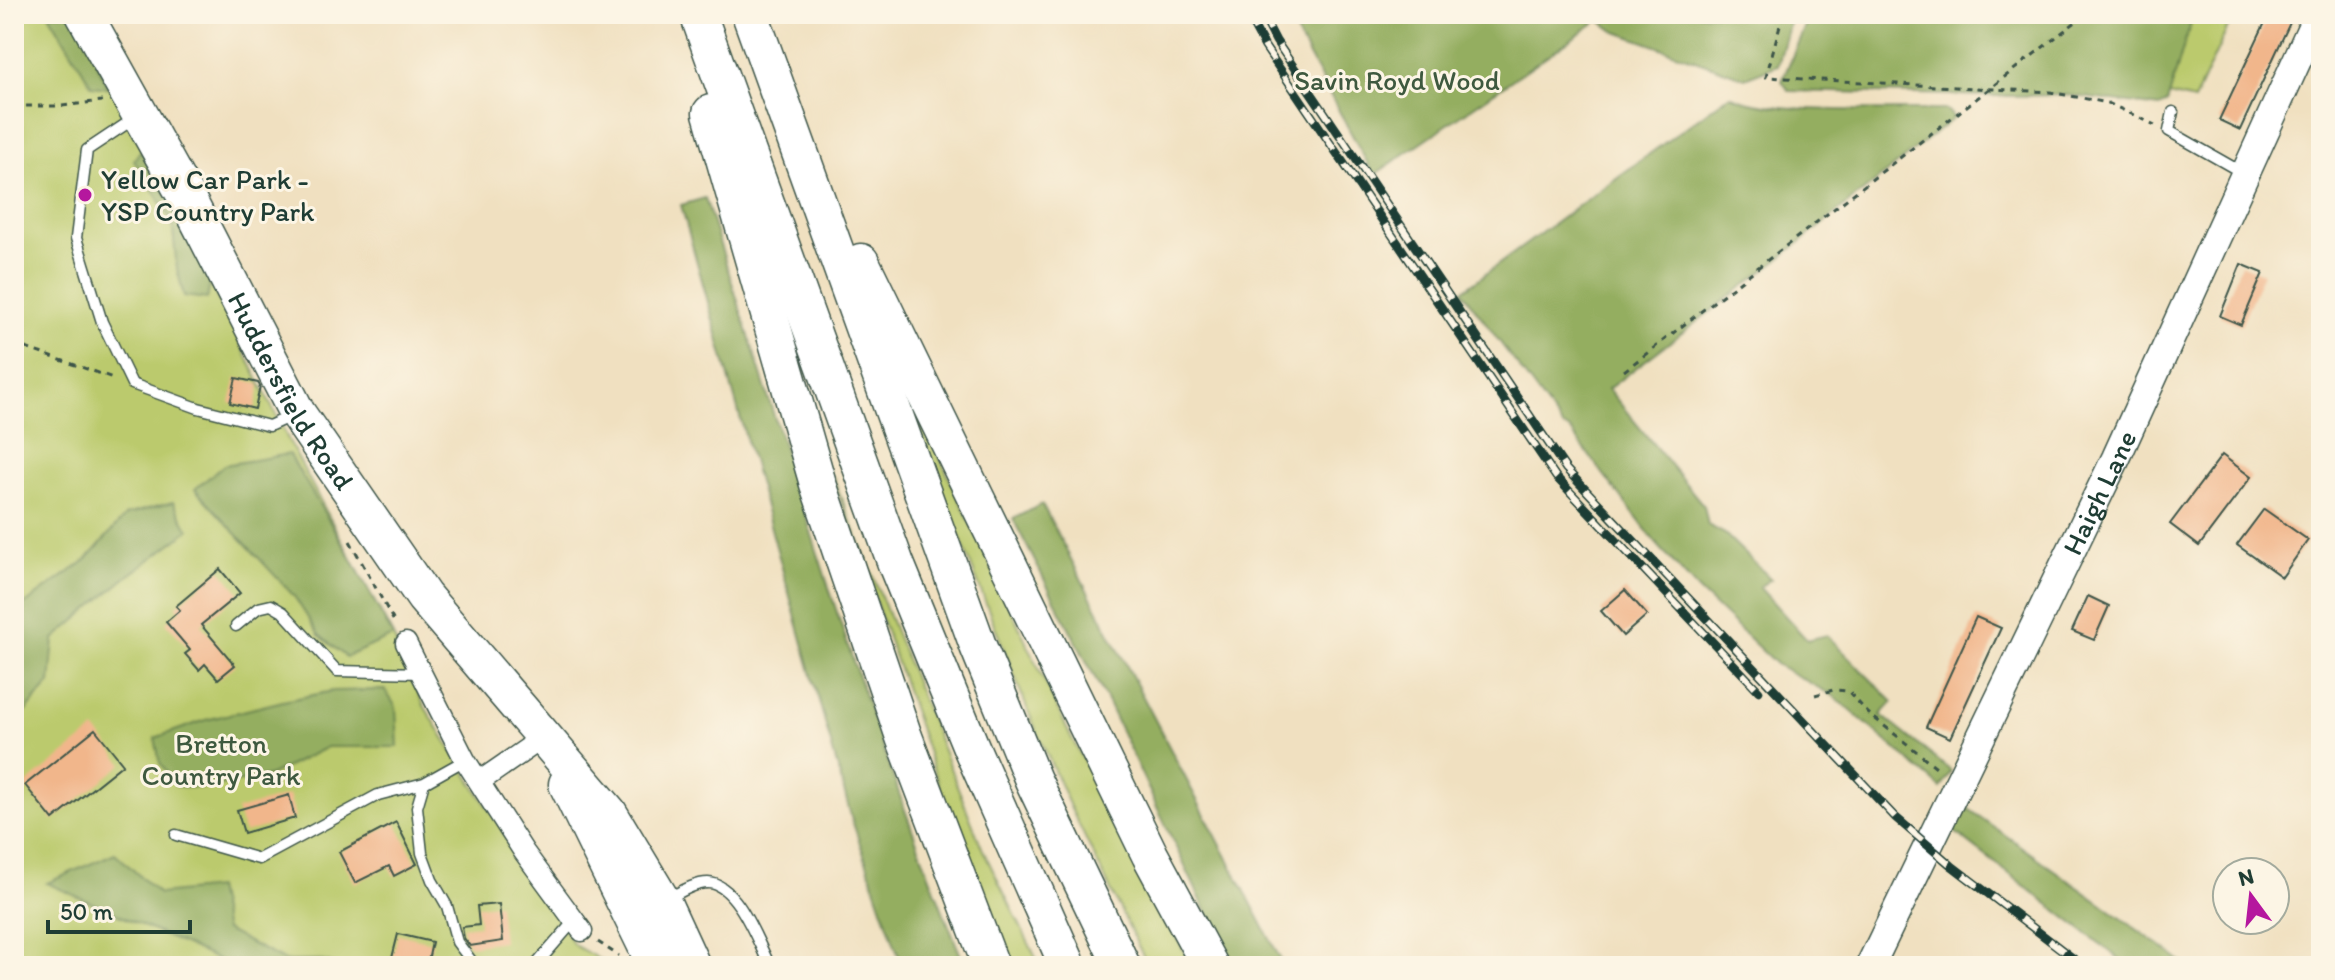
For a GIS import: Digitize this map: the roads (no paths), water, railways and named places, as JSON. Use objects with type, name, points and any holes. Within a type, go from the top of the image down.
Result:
[{"type":"highway","name":"Huddersfield Road","points":[[84,14],[191,206],[297,413],[424,597],[544,737],[648,908],[692,966]]},
{"type":"highway","points":[[685,14],[723,158],[818,484],[904,737],[991,966]]},
{"type":"highway","points":[[698,14],[896,564],[971,747],[1068,966]]},
{"type":"highway","points":[[750,14],[978,646],[1033,780],[1122,966]]},
{"type":"highway","points":[[772,76],[964,478],[1150,855],[1210,966]]},
{"type":"highway","name":"Huddersfield Road","points":[[648,908],[656,966]]},
{"type":"street","name":"Haigh Lane","points":[[1870,966],[2116,458],[2318,14]]},
{"type":"street","points":[[406,643],[465,760],[524,852],[578,926]]},
{"type":"street","points":[[479,782],[544,737]]},
{"type":"lane","points":[[137,108],[87,150],[76,238],[102,322],[132,384],[198,408],[269,426],[297,413]]},
{"type":"lane","points":[[2173,112],[2169,131],[2245,174]]},
{"type":"lane","points":[[236,626],[258,608],[271,605],[291,620],[337,671],[421,673]]},
{"type":"lane","points":[[176,835],[259,859],[378,795],[424,783],[465,760]]},
{"type":"lane","points":[[424,783],[417,807],[422,853],[432,880],[447,906],[457,942],[475,966]]},
{"type":"lane","points":[[648,908],[703,884],[721,885],[735,899],[770,966]]},
{"type":"lane","points":[[535,966],[578,926]]},
{"type":"railway","points":[[1247,14],[1265,47],[1556,477],[1759,691]]},
{"type":"railway","points":[[1262,14],[1276,41],[1566,469],[1895,817],[1952,866],[2083,966]]},
{"type":"place","name":"Yellow Car Park - YSP Country Park","points":[[85,195]]},
{"type":"park label","name":"Savin Royd Wood","points":[[1397,80]]},
{"type":"park label","name":"Bretton Country Park","points":[[221,759]]}]
